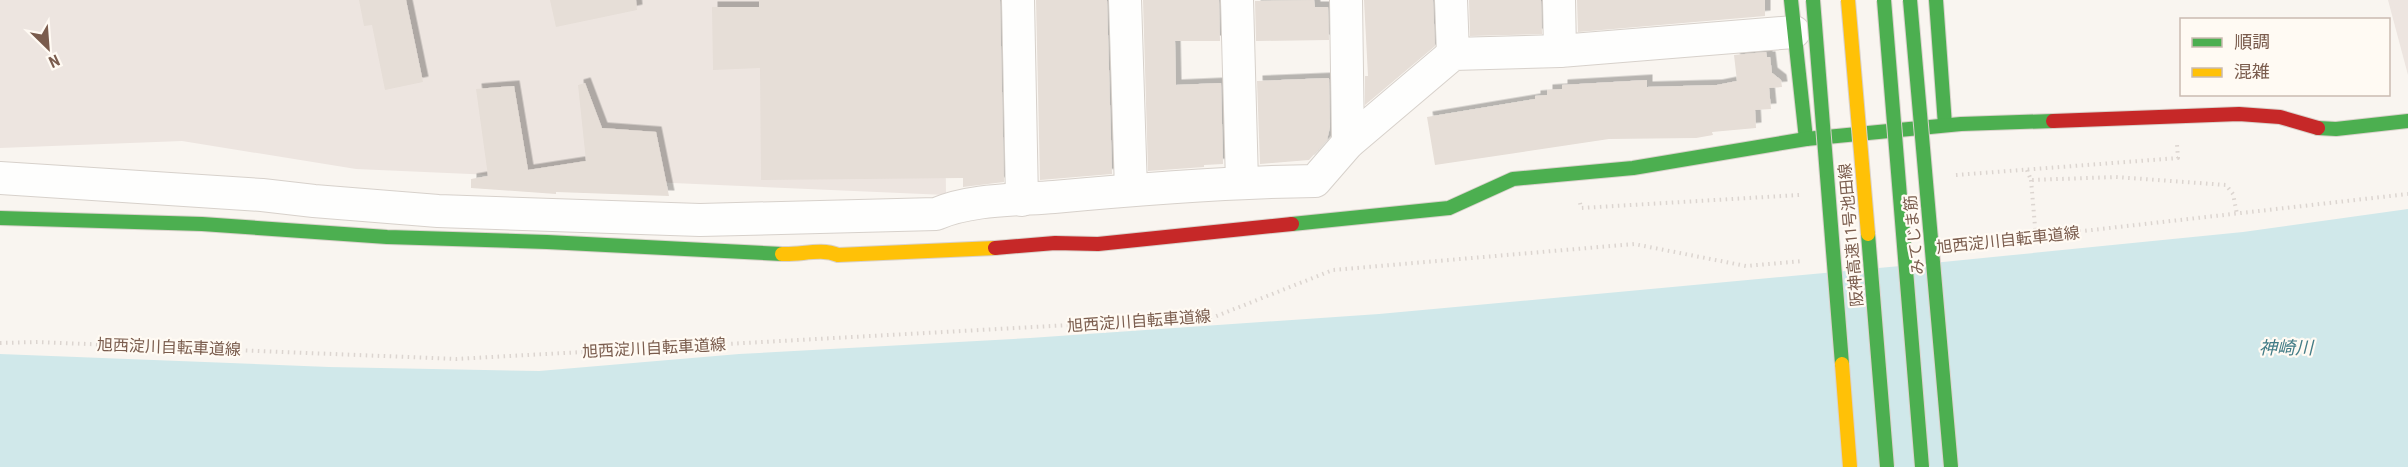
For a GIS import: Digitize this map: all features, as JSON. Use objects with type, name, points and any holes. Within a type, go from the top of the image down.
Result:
[{"type":"main road","points":[[1791,0],[1806,139]]},
{"type":"main road","points":[[1813,0],[1850,467]]},
{"type":"main road","name":"阪神高速11号池田線","points":[[1848,0],[1887,467]]},
{"type":"main road","points":[[1884,0],[1922,467]]},
{"type":"main road","name":"みてじま筋","points":[[1910,0],[1951,467]]},
{"type":"main road","points":[[1936,0],[1945,125]]},
{"type":"main road","points":[[0,218],[202,224],[387,237],[547,242],[801,255],[828,251],[838,255],[961,251],[1054,243],[1098,244],[1449,208],[1513,179],[1633,168],[1806,139],[1945,125],[2239,114],[2280,117],[2313,128],[2336,129],[2408,121]]},
{"type":"street","points":[[1018,0],[1022,200]]},
{"type":"street","points":[[1125,0],[1131,190]]},
{"type":"street","points":[[1237,0],[1242,182]]},
{"type":"street","points":[[1346,0],[1348,143]]},
{"type":"street","points":[[1451,0],[1453,54]]},
{"type":"street","points":[[1559,0],[1560,51]]},
{"type":"street","points":[[0,178],[250,194],[438,210],[700,220],[936,214],[953,207],[1131,190],[1242,182],[1315,181],[1348,143],[1453,54],[1560,51],[1794,32]]},
{"type":"path","points":[[1951,175],[2178,158],[2176,139]]},
{"type":"path","points":[[2027,170],[2031,180],[2036,238]]},
{"type":"path","points":[[2031,180],[2116,177],[2226,185],[2233,194],[2237,214]]},
{"type":"path","name":"旭西淀川自転車道線","points":[[1955,246],[2408,194]]},
{"type":"path","name":"旭西淀川自転車道線","points":[[0,343],[38,342],[456,359],[1214,317],[1333,270],[1634,244],[1746,266],[1804,261]]},
{"type":"shaded area","points":[[0,0],[944,0],[946,195],[356,169],[182,141],[0,148]]},
{"type":"shaded area","points":[[2388,0],[2408,0],[2408,75]]},
{"type":"water","name":"神崎川","points":[[2408,209],[2408,467],[0,467],[0,354],[329,367],[539,371],[739,354],[1030,338],[1379,314],[2243,232]]},
{"type":"building","points":[[359,0],[406,0],[423,82],[385,90],[372,25],[364,26]]},
{"type":"building","points":[[550,0],[636,0],[637,10],[556,27]]},
{"type":"building","points":[[759,0],[1000,0],[1004,182],[963,187],[963,178],[761,180],[760,68],[713,70],[712,7],[759,7]]},
{"type":"building","points":[[1036,0],[1107,0],[1112,174],[1040,180]]},
{"type":"building","points":[[1143,0],[1219,0],[1220,41],[1175,41],[1176,85],[1221,83],[1223,164],[1148,171]]},
{"type":"building","points":[[1314,0],[1315,7],[1328,7],[1329,40],[1256,41],[1255,1]]},
{"type":"building","points":[[1364,0],[1433,0],[1435,46],[1365,105],[1365,76],[1368,76]]},
{"type":"building","points":[[1469,0],[1541,0],[1542,34],[1470,36]]},
{"type":"building","points":[[1577,0],[1765,0],[1765,16],[1578,32]]},
{"type":"building","points":[[1766,52],[1767,57],[1770,57],[1772,73],[1781,80],[1782,87],[1769,88],[1771,109],[1755,110],[1756,128],[1712,132],[1713,135],[1696,138],[1609,139],[1435,165],[1427,117],[1535,99],[1535,96],[1547,95],[1547,90],[1562,89],[1562,85],[1647,80],[1647,87],[1717,85],[1737,81],[1734,55]]},
{"type":"building","points":[[1329,78],[1330,127],[1327,140],[1309,160],[1260,164],[1257,81]]},
{"type":"building","points":[[585,83],[602,128],[656,132],[669,196],[556,192],[556,194],[471,188],[471,179],[488,176],[476,89],[514,86],[528,170],[586,161],[578,85]]},
{"type":"traffic: fast","points":[[1791,0],[1806,139]]},
{"type":"traffic: fast","points":[[1813,0],[1842,364]]},
{"type":"traffic: fast","points":[[1884,0],[1922,467]]},
{"type":"traffic: fast","points":[[1910,0],[1951,467]]},
{"type":"traffic: fast","points":[[1936,0],[1945,125]]},
{"type":"traffic: fast","points":[[1292,224],[1449,208],[1513,179],[1633,168],[1806,139],[1961,124],[2053,121]]},
{"type":"traffic: fast","points":[[2318,128],[2336,129],[2408,121]]},
{"type":"traffic: fast","points":[[0,218],[202,224],[387,237],[547,242],[782,254]]},
{"type":"traffic: fast","points":[[1868,234],[1887,467]]},
{"type":"traffic: slow","points":[[1848,0],[1868,234]]},
{"type":"traffic: slow","points":[[782,254],[818,252],[838,255],[995,248]]},
{"type":"traffic: slow","points":[[1842,364],[1850,467]]},
{"type":"traffic: jam","points":[[2053,121],[2239,114],[2280,117],[2318,128]]},
{"type":"traffic: jam","points":[[995,248],[1055,243],[1098,244],[1292,224]]}]
